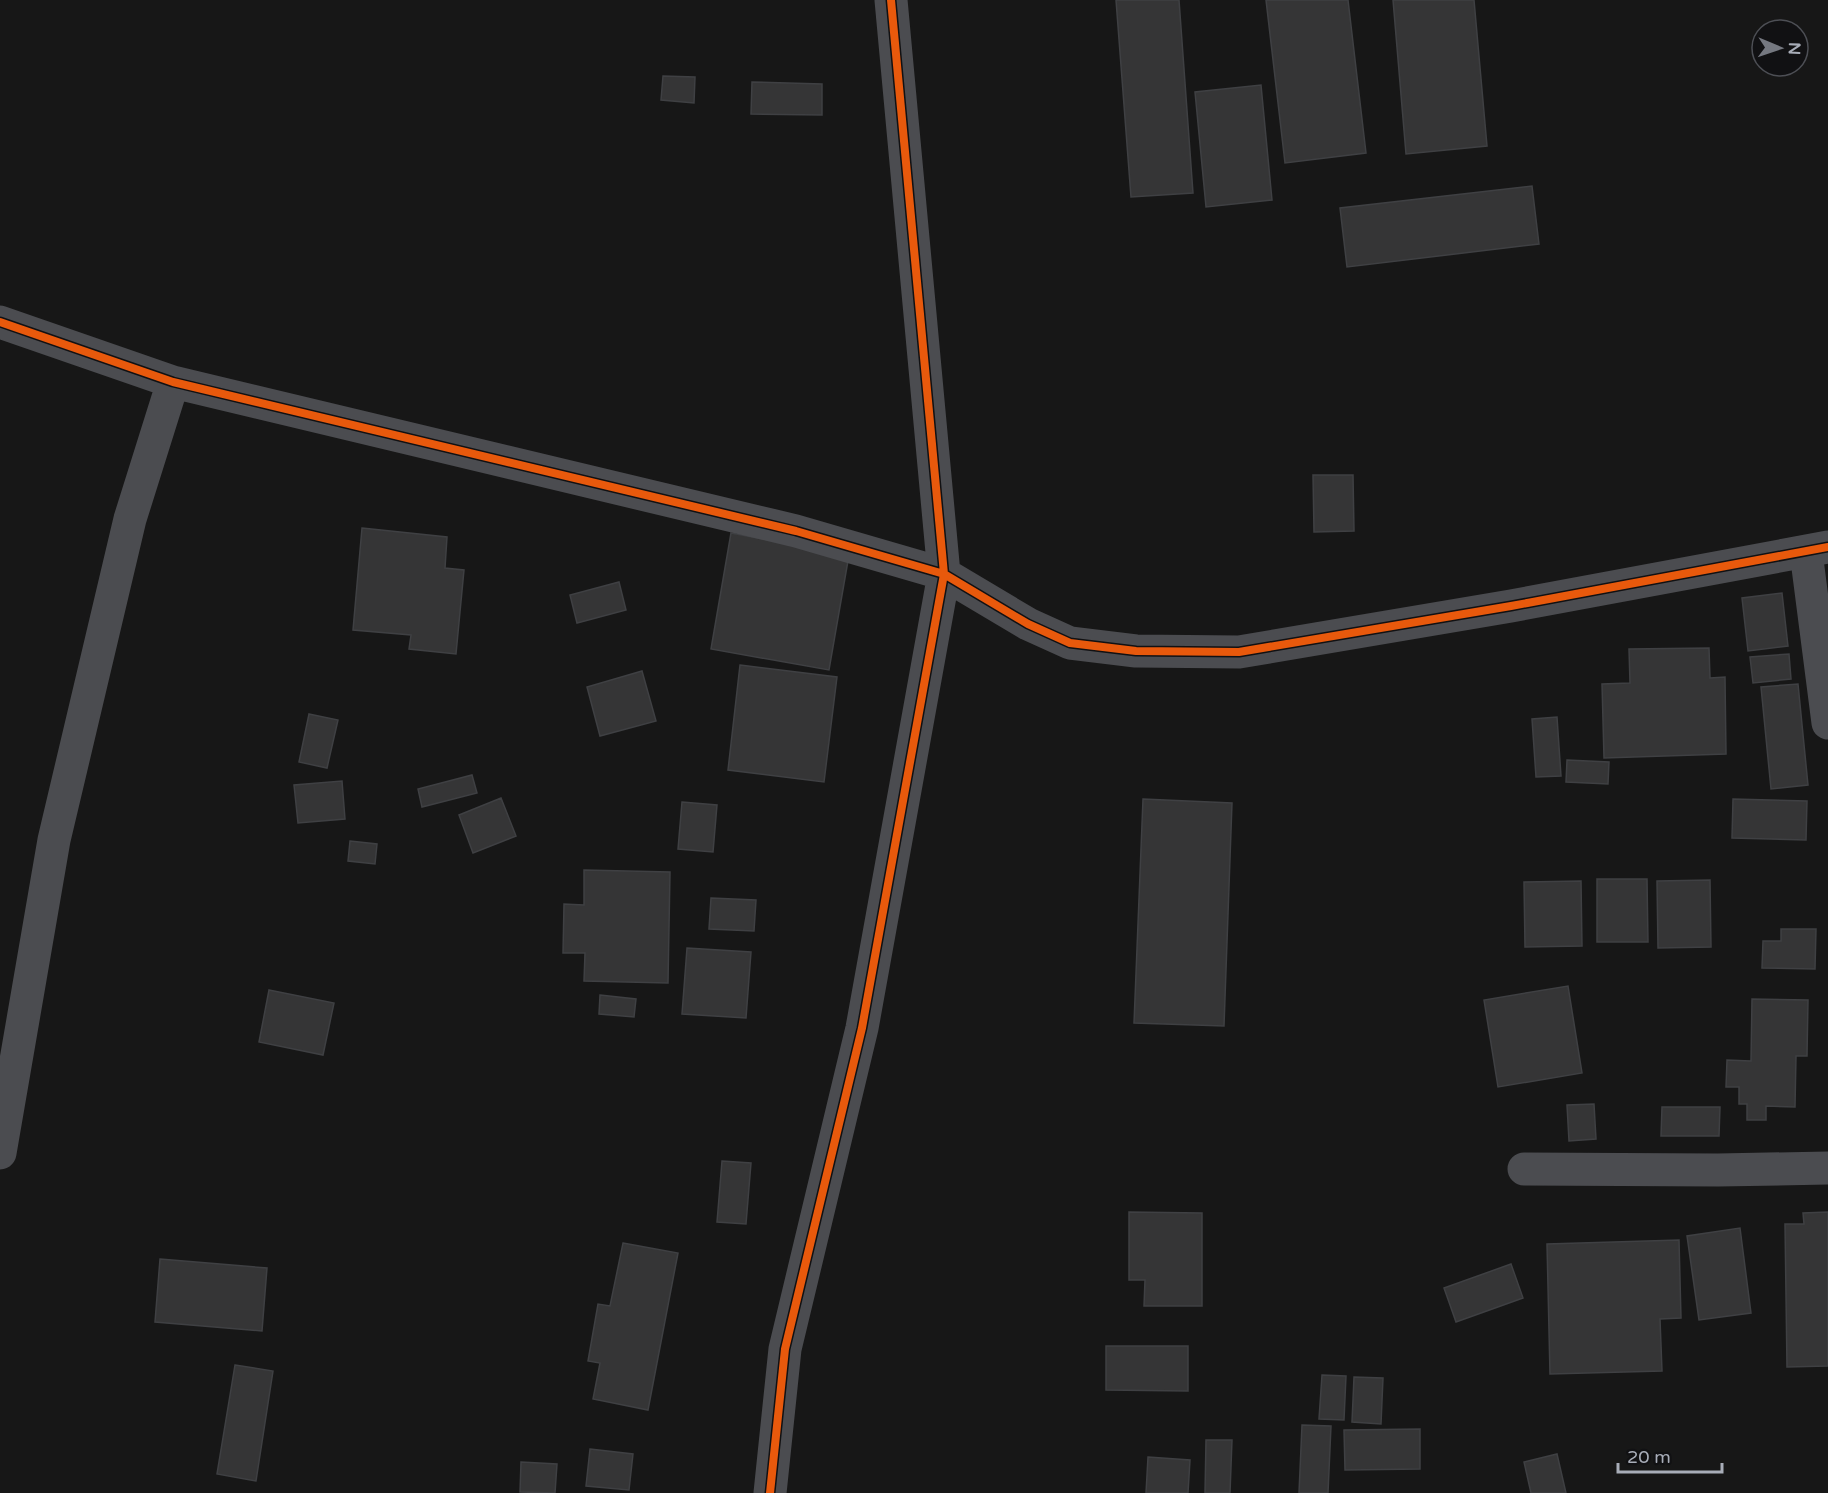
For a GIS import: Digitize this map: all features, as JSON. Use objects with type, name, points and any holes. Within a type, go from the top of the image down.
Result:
[{"type":"street","points":[[770,1493],[785,1349],[862,1028],[944,574],[891,0]]},
{"type":"street","points":[[0,322],[172,382],[796,531],[944,574],[1028,624],[1070,643],[1136,651],[1239,652],[1511,606],[1817,549],[1828,723]]},
{"type":"street","points":[[0,1153],[57,828],[129,519],[172,382]]},
{"type":"street","points":[[1524,1169],[1828,1168]]},
{"type":"building","points":[[1116,0],[1179,0],[1193,193],[1131,197]]},
{"type":"building","points":[[1266,0],[1348,0],[1366,153],[1285,163]]},
{"type":"building","points":[[1393,0],[1474,0],[1487,146],[1406,154]]},
{"type":"building","points":[[663,76],[695,77],[694,103],[661,100]]},
{"type":"building","points":[[752,82],[822,84],[822,115],[751,114]]},
{"type":"building","points":[[1261,85],[1272,200],[1206,207],[1195,92]]},
{"type":"building","points":[[1532,186],[1539,244],[1347,267],[1340,208]]},
{"type":"building","points":[[1313,475],[1353,475],[1354,531],[1314,532]]},
{"type":"building","points":[[362,528],[447,537],[445,568],[464,570],[456,654],[409,649],[411,635],[353,630]]},
{"type":"building","points":[[731,533],[849,555],[829,670],[711,649]]},
{"type":"building","points":[[619,582],[626,610],[577,623],[570,595]]},
{"type":"building","points":[[1782,593],[1788,646],[1748,651],[1742,598]]},
{"type":"building","points":[[1709,648],[1710,678],[1725,677],[1726,754],[1604,758],[1602,684],[1630,683],[1629,649]]},
{"type":"building","points":[[1789,654],[1791,679],[1753,683],[1750,657]]},
{"type":"building","points":[[740,665],[837,677],[824,782],[728,770]]},
{"type":"building","points":[[642,671],[656,721],[600,736],[587,687]]},
{"type":"building","points":[[1798,684],[1808,785],[1771,789],[1761,687]]},
{"type":"building","points":[[309,714],[338,720],[327,768],[299,762]]},
{"type":"building","points":[[1557,717],[1561,776],[1536,777],[1532,719]]},
{"type":"building","points":[[1567,760],[1609,762],[1608,784],[1566,782]]},
{"type":"building","points":[[472,775],[477,793],[422,807],[418,789]]},
{"type":"building","points":[[342,781],[345,819],[298,823],[294,785]]},
{"type":"building","points":[[501,798],[516,836],[473,853],[459,815]]},
{"type":"building","points":[[1143,799],[1232,803],[1224,1026],[1134,1023]]},
{"type":"building","points":[[1733,799],[1807,801],[1806,840],[1732,838]]},
{"type":"building","points":[[682,802],[717,805],[713,852],[678,849]]},
{"type":"building","points":[[350,841],[377,844],[375,864],[348,861]]},
{"type":"building","points":[[584,870],[670,872],[668,983],[584,981],[585,953],[563,953],[564,904],[584,905]]},
{"type":"building","points":[[1597,879],[1647,879],[1648,942],[1597,942]]},
{"type":"building","points":[[1710,880],[1711,947],[1658,948],[1657,881]]},
{"type":"building","points":[[1581,881],[1582,946],[1525,947],[1524,882]]},
{"type":"building","points":[[711,898],[756,900],[754,931],[709,929]]},
{"type":"building","points":[[1781,929],[1816,929],[1815,969],[1762,968],[1763,941],[1781,941]]},
{"type":"building","points":[[687,948],[751,952],[746,1018],[682,1014]]},
{"type":"building","points":[[1568,986],[1582,1073],[1498,1087],[1484,1000]]},
{"type":"building","points":[[269,990],[334,1003],[323,1055],[259,1042]]},
{"type":"building","points":[[600,995],[636,999],[634,1017],[599,1014]]},
{"type":"building","points":[[1752,999],[1808,1000],[1807,1056],[1796,1056],[1795,1107],[1766,1106],[1766,1120],[1747,1120],[1747,1104],[1739,1104],[1739,1087],[1726,1087],[1727,1060],[1751,1061]]},
{"type":"building","points":[[1594,1104],[1596,1139],[1569,1141],[1567,1105]]},
{"type":"building","points":[[1662,1107],[1720,1107],[1719,1136],[1661,1136]]},
{"type":"building","points":[[722,1161],[751,1163],[746,1224],[717,1222]]},
{"type":"building","points":[[1129,1212],[1202,1213],[1202,1306],[1144,1306],[1145,1280],[1129,1280]]},
{"type":"building","points":[[1828,1212],[1828,1366],[1787,1367],[1785,1224],[1804,1224],[1803,1213]]},
{"type":"building","points":[[1740,1228],[1751,1313],[1699,1320],[1687,1236]]},
{"type":"building","points":[[1679,1240],[1681,1318],[1660,1319],[1662,1371],[1550,1374],[1547,1244]]},
{"type":"building","points":[[623,1243],[678,1253],[648,1410],[593,1399],[600,1363],[588,1361],[598,1304],[610,1306]]},
{"type":"building","points":[[160,1259],[267,1268],[262,1331],[155,1322]]},
{"type":"building","points":[[1511,1264],[1523,1298],[1456,1322],[1444,1288]]},
{"type":"building","points":[[1106,1346],[1188,1346],[1188,1391],[1106,1390]]},
{"type":"building","points":[[235,1365],[273,1371],[256,1481],[217,1474]]},
{"type":"building","points":[[1322,1375],[1346,1376],[1344,1420],[1319,1419]]},
{"type":"building","points":[[1354,1377],[1383,1378],[1381,1424],[1352,1422]]},
{"type":"building","points":[[1302,1425],[1331,1426],[1328,1493],[1299,1493]]},
{"type":"building","points":[[1420,1429],[1420,1469],[1345,1470],[1344,1430]]},
{"type":"building","points":[[1206,1440],[1232,1440],[1230,1493],[1205,1493]]},
{"type":"building","points":[[590,1449],[633,1454],[629,1490],[586,1486]]},
{"type":"building","points":[[1557,1454],[1566,1493],[1531,1493],[1524,1462]]},
{"type":"building","points":[[1148,1457],[1190,1460],[1188,1493],[1146,1493]]},
{"type":"building","points":[[521,1462],[557,1464],[555,1493],[520,1492]]},
{"type":"cycle path","points":[[770,1493],[785,1349],[862,1028],[944,574],[891,0]]},
{"type":"cycle path","points":[[0,322],[173,382],[796,531],[944,574],[1028,624],[1070,643],[1136,651],[1239,652],[1511,606],[1828,547]]}]
